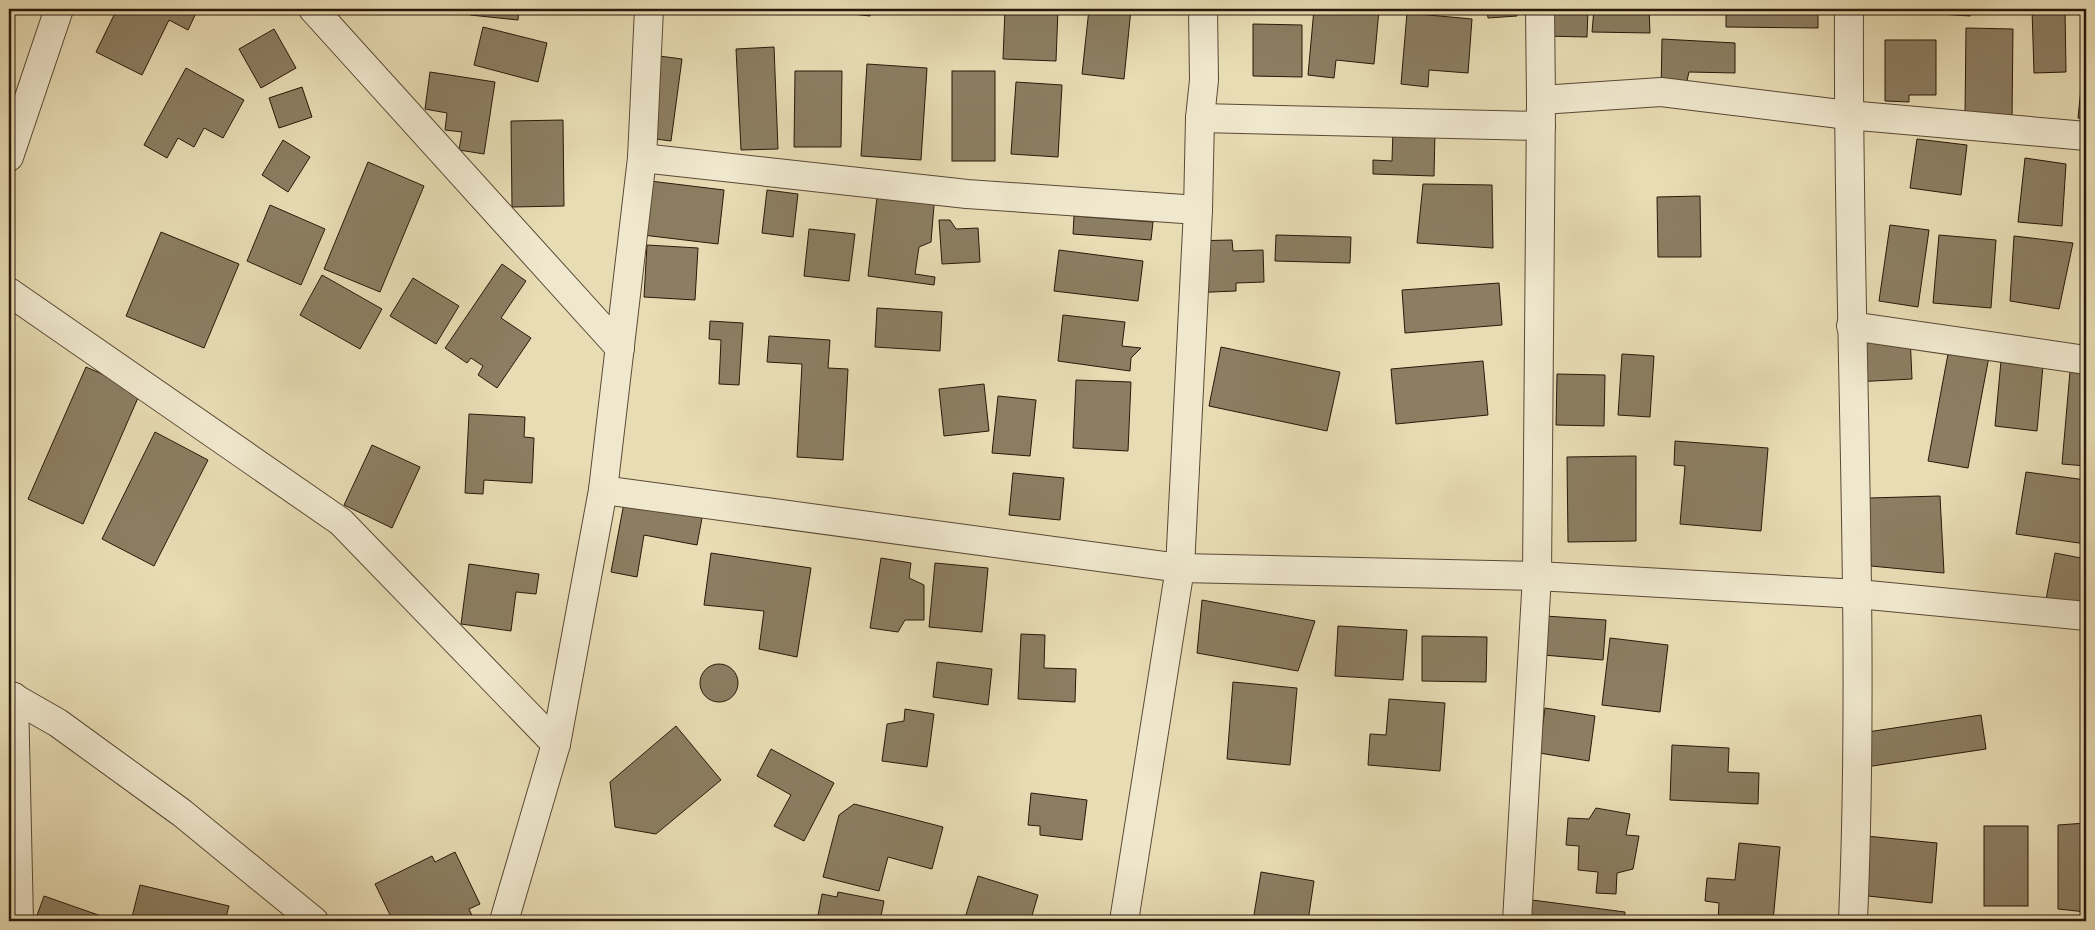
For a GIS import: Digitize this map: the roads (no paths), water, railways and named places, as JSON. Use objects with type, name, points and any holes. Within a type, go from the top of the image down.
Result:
[{"type":"street","points":[[9,157],[59,9]]},
{"type":"street","points":[[313,9],[620,348]]},
{"type":"street","points":[[504,921],[556,744],[603,490],[642,158],[648,9]]},
{"type":"street","points":[[1124,921],[1180,568],[1198,210],[1200,118],[1204,80],[1203,9]]},
{"type":"street","points":[[1517,921],[1537,576],[1541,113],[1540,9]]},
{"type":"street","points":[[1849,9],[1848,115],[1851,326],[1858,594],[1857,835],[1853,921]]},
{"type":"street","points":[[1200,118],[1541,113],[1661,92],[1848,115],[2086,136]]},
{"type":"street","points":[[642,158],[967,194],[1198,210]]},
{"type":"street","points":[[9,292],[341,522],[556,744]]},
{"type":"street","points":[[1851,326],[2086,360]]},
{"type":"street","points":[[603,490],[1180,568],[1537,576],[1858,594],[2086,616]]},
{"type":"street","points":[[11,696],[19,921]]},
{"type":"street","points":[[11,696],[58,723],[182,813],[314,921]]}]
